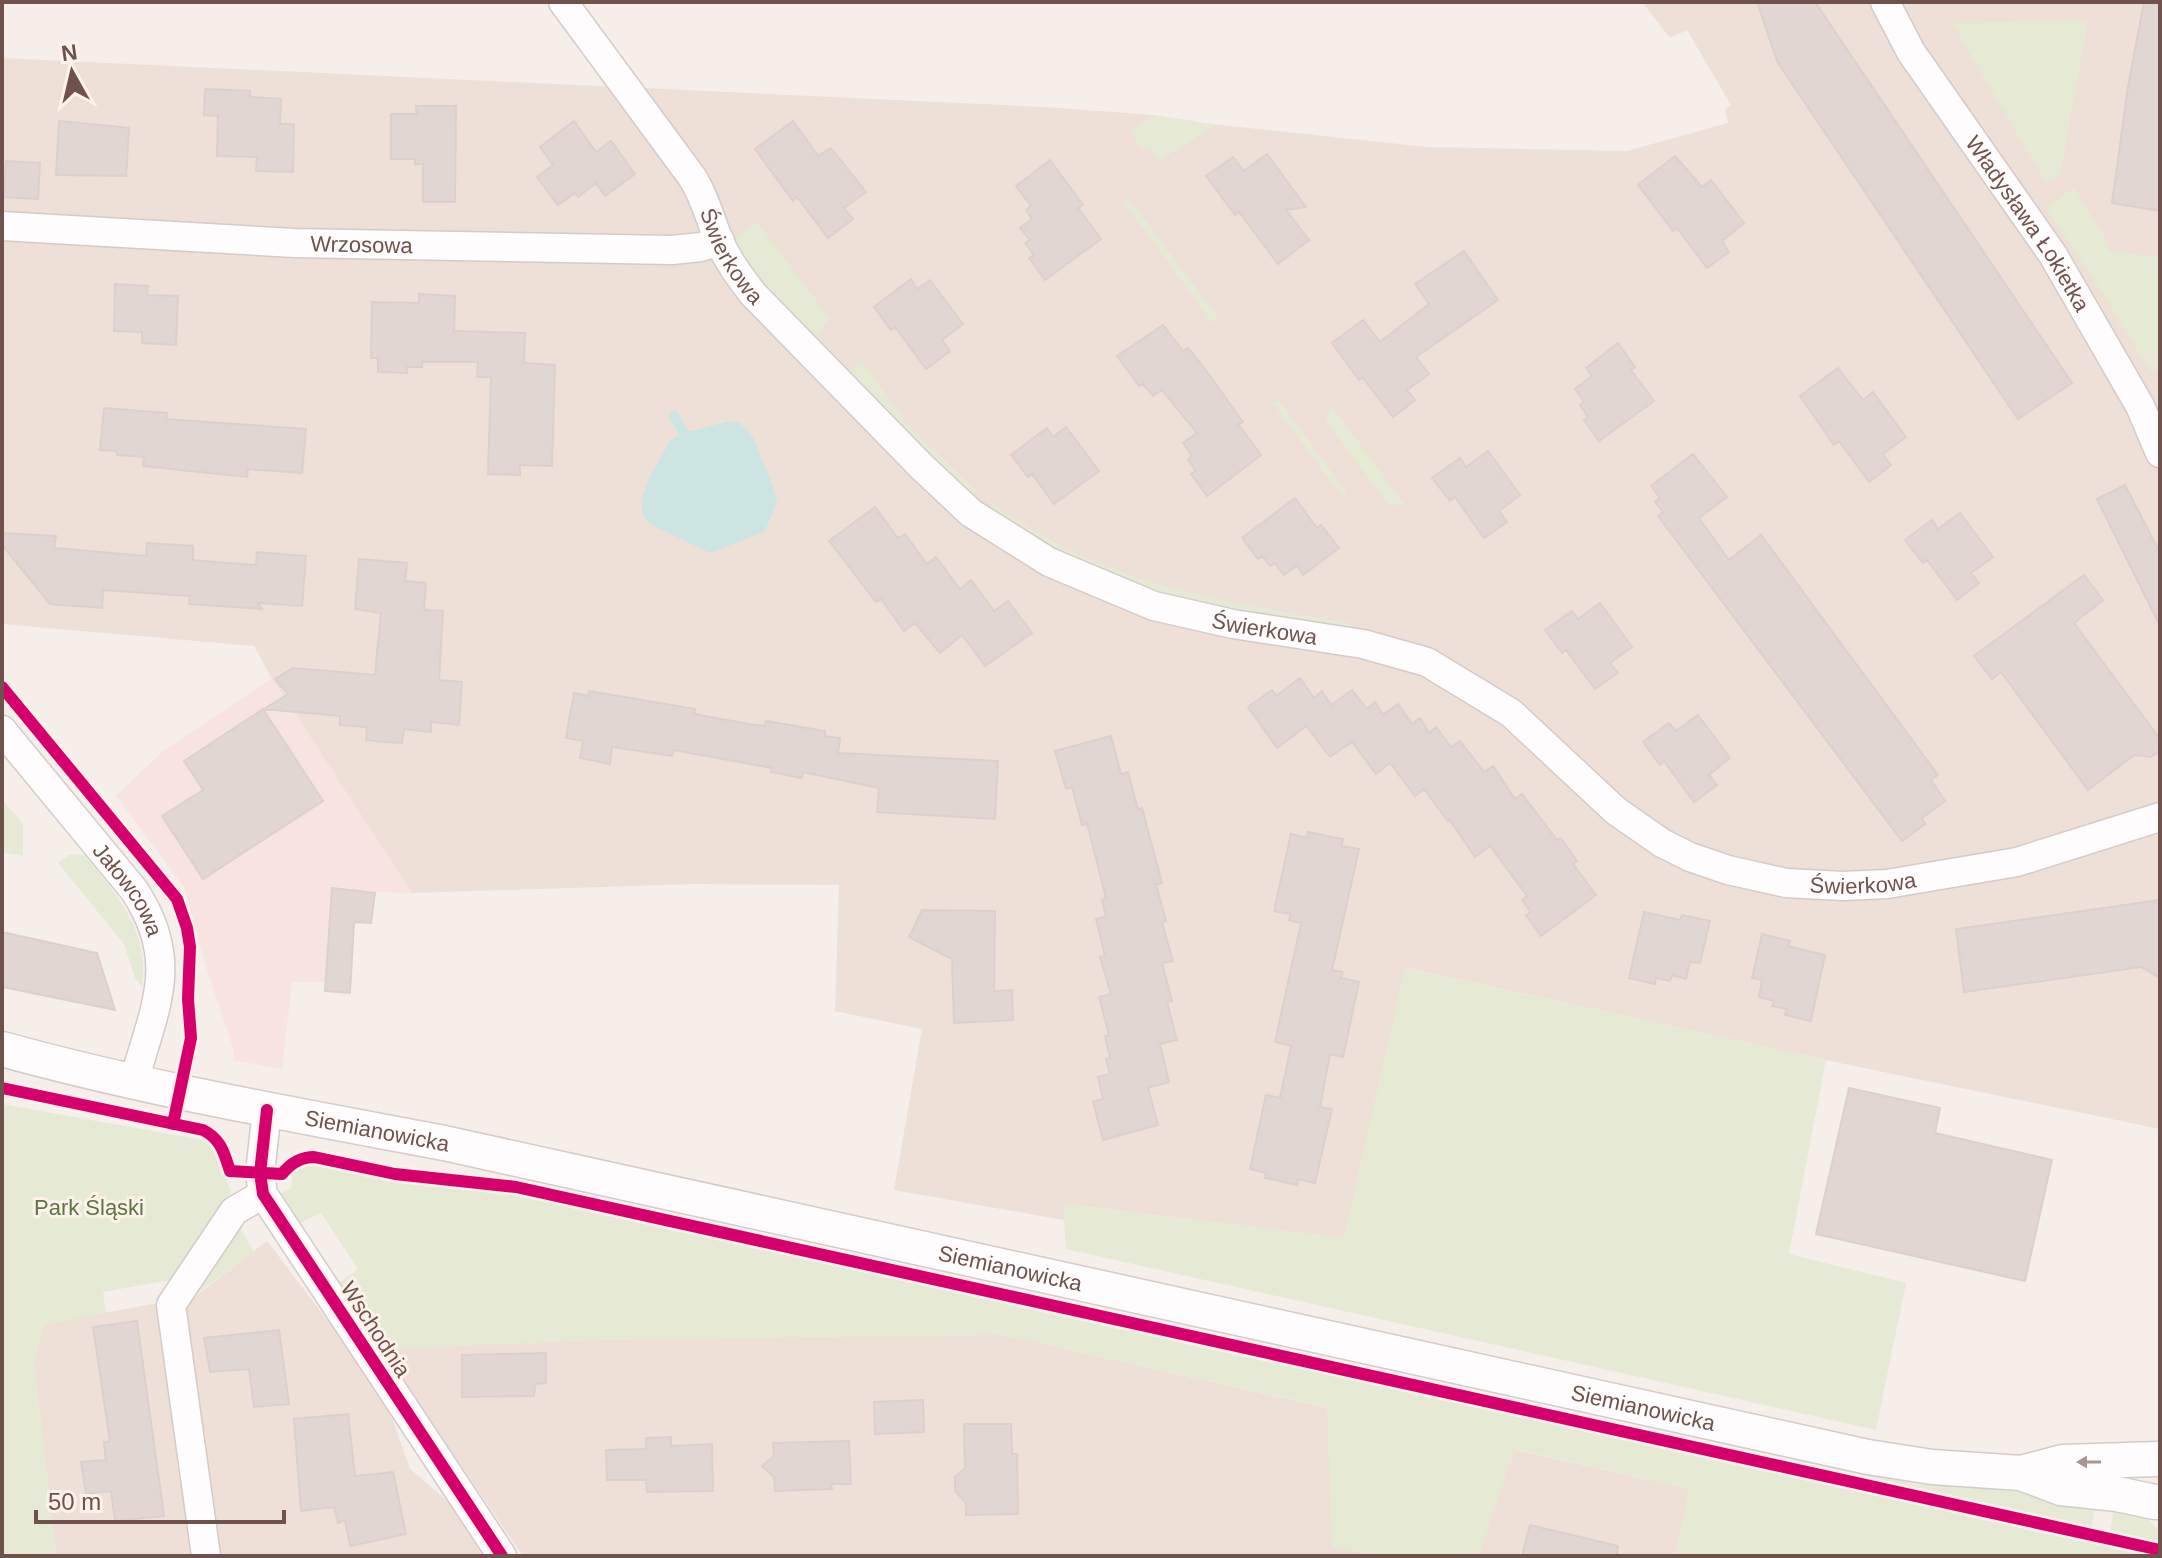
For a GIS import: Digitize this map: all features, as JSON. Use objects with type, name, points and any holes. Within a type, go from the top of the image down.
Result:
[{"type":"street","name":"Świerkowa","points":[[563,2],[692,177],[734,269],[753,294],[971,513],[1049,562],[1154,606],[1233,624],[1363,644],[1427,662],[1511,713],[1616,811],[1662,843],[1728,870],[1786,883],[1843,886],[1887,884],[2017,862],[2160,817]]},
{"type":"street","name":"Władysława Łokietka","points":[[1885,2],[1911,52],[2053,255],[2140,406],[2160,453]]},
{"type":"street","name":"Wrzosowa","points":[[2,226],[309,244],[672,250],[720,241]]},
{"type":"street","name":"Jałowcowa","points":[[2,730],[134,890],[152,919],[160,947],[159,991],[134,1081]]},
{"type":"street","name":"Siemianowicka","points":[[2,1049],[134,1081],[444,1143],[1868,1457],[1944,1469],[2021,1473],[2061,1488],[2117,1494],[2157,1506]]},
{"type":"street","points":[[206,1556],[171,1305],[234,1211],[263,1194],[260,1173],[267,1110]]},
{"type":"street","name":"Wschodnia","points":[[263,1194],[502,1556]]},
{"type":"street","name":"Siemianowicka","points":[[2021,1473],[2063,1462],[2159,1458]]},
{"type":"street","points":[[2157,1506],[2152,1480],[2159,1458]]},
{"type":"shaded area","points":[[1640,2],[2160,2],[2160,1129],[1406,968],[1344,1238],[1064,1204],[1064,1220],[894,1190],[922,1029],[835,1011],[839,885],[692,884],[412,893],[274,682],[254,646],[2,624],[2,58],[1044,107],[1153,115],[1427,147],[1627,151],[1728,123],[1725,109],[1731,105],[1687,30],[1670,38]]},
{"type":"shaded area","points":[[272,678],[412,893],[332,891],[325,982],[292,982],[282,1069],[233,1060],[234,1051],[184,887],[116,796],[162,752]]},
{"type":"shaded area","points":[[267,1241],[384,1395],[410,1469],[460,1512],[488,1556],[56,1556],[34,1365],[44,1324],[196,1296]]},
{"type":"shaded area","points":[[999,1334],[1690,1489],[1675,1556],[523,1556],[381,1349],[590,1340]]},
{"type":"green space","points":[[2088,20],[2060,177],[2046,182],[1952,23]]},
{"type":"green space","points":[[1153,115],[1213,127],[1159,161],[1149,148],[1144,151],[1130,132]]},
{"type":"green space","points":[[2074,188],[2107,241],[2108,251],[2160,257],[2160,369],[2150,371],[2046,208]]},
{"type":"green space","points":[[1122,200],[1132,202],[1217,316],[1214,325]]},
{"type":"green space","points":[[757,222],[830,319],[813,338],[757,282],[732,240]]},
{"type":"green space","points":[[862,361],[907,424],[978,492],[969,496],[848,372]]},
{"type":"green space","points":[[1279,401],[1347,492],[1345,501],[1272,402]]},
{"type":"green space","points":[[1331,405],[1405,505],[1390,506],[1325,420]]},
{"type":"green space","points":[[992,502],[1001,509],[1001,513],[1004,511],[1073,552],[1106,566],[1209,597],[1351,623],[1350,629],[1169,598],[1071,559],[990,512]]},
{"type":"green space","points":[[2,800],[23,823],[23,856],[2,852]]},
{"type":"green space","points":[[70,854],[84,855],[128,915],[141,949],[142,987],[135,978],[124,944],[58,863]]},
{"type":"green space","points":[[1405,968],[1826,1060],[1789,1254],[1906,1283],[1876,1430],[1066,1249],[1063,1204],[1344,1238]]},
{"type":"green space","name":"Park Śląski","points":[[2,1104],[208,1141],[217,1154],[231,1192],[170,1280],[103,1292],[106,1313],[44,1324],[34,1365],[56,1556],[2,1556]]},
{"type":"green space","points":[[316,1162],[399,1180],[515,1192],[2160,1556],[1675,1556],[1690,1489],[1515,1449],[1479,1556],[1375,1556],[1332,1546],[1327,1407],[999,1334],[590,1340],[378,1350],[336,1285],[358,1269],[321,1213],[298,1224],[280,1194],[291,1188],[292,1173]]},
{"type":"green space","points":[[240,1228],[254,1252],[192,1297]]},
{"type":"green space","points":[[1664,1431],[1915,1484],[2096,1500],[2092,1527]]},
{"type":"green space","points":[[2115,1503],[2142,1513],[2160,1532],[2160,1542],[2110,1531]]},
{"type":"water","points":[[730,421],[740,423],[753,437],[777,502],[765,531],[710,553],[648,523],[642,512],[642,500],[648,480],[671,439]]},
{"type":"building","points":[[1757,2],[1815,2],[2072,383],[2018,419],[1778,63]]},
{"type":"building","points":[[2144,2],[2160,2],[2160,211],[2112,203],[2128,87]]},
{"type":"building","points":[[205,89],[250,91],[250,97],[281,99],[280,124],[294,124],[293,172],[256,171],[257,157],[217,156],[218,116],[204,115]]},
{"type":"building","points":[[416,106],[456,106],[455,202],[423,202],[423,164],[415,164],[415,159],[391,159],[391,114],[417,114]]},
{"type":"building","points":[[59,121],[129,128],[126,176],[56,175]]},
{"type":"building","points":[[574,121],[596,152],[611,141],[635,174],[605,196],[596,183],[578,197],[575,193],[558,205],[537,177],[553,165],[540,147]]},
{"type":"building","points":[[793,121],[818,156],[831,148],[866,192],[844,208],[853,219],[828,238],[797,197],[793,201],[755,149]]},
{"type":"building","points":[[1267,154],[1306,207],[1286,210],[1309,240],[1278,264],[1239,212],[1235,215],[1206,176],[1233,157],[1244,171]]},
{"type":"building","points":[[1675,156],[1702,187],[1711,180],[1744,223],[1722,241],[1729,252],[1707,268],[1677,228],[1673,231],[1638,185]]},
{"type":"building","points":[[1050,160],[1083,205],[1078,208],[1101,239],[1045,280],[1029,258],[1034,255],[1025,243],[1030,240],[1020,228],[1032,219],[1026,210],[1031,206],[1016,186]]},
{"type":"building","points":[[6,161],[40,163],[38,199],[4,197]]},
{"type":"building","points":[[1464,251],[1498,300],[1416,357],[1429,374],[1407,390],[1415,400],[1393,417],[1362,377],[1359,380],[1332,343],[1363,320],[1380,342],[1429,304],[1415,284]]},
{"type":"building","points":[[911,279],[917,289],[930,280],[963,324],[942,340],[950,351],[926,369],[895,327],[891,330],[874,307]]},
{"type":"building","points":[[115,284],[148,286],[147,295],[178,296],[176,345],[142,343],[142,332],[114,331]]},
{"type":"building","points":[[419,294],[455,296],[454,331],[525,333],[524,363],[555,365],[552,466],[520,465],[520,475],[488,474],[491,377],[477,377],[478,362],[422,362],[422,367],[407,367],[407,373],[378,372],[378,358],[371,358],[372,302],[419,303]]},
{"type":"building","points":[[1163,325],[1183,351],[1188,348],[1205,369],[1243,422],[1238,424],[1261,455],[1207,496],[1191,474],[1196,471],[1188,460],[1192,456],[1183,443],[1197,433],[1162,390],[1153,396],[1143,384],[1139,386],[1117,356]]},
{"type":"building","points":[[1618,343],[1635,367],[1631,370],[1654,401],[1599,441],[1584,420],[1588,417],[1580,405],[1584,402],[1575,389],[1592,376],[1586,368]]},
{"type":"building","points":[[1838,368],[1863,400],[1873,392],[1906,437],[1883,454],[1891,465],[1869,482],[1839,441],[1834,445],[1800,396]]},
{"type":"building","points":[[104,408],[167,413],[166,419],[306,429],[302,473],[248,469],[247,477],[143,466],[144,457],[100,450]]},
{"type":"building","points":[[1066,427],[1099,471],[1054,504],[1032,474],[1028,477],[1011,455],[1047,428],[1053,437]]},
{"type":"building","points":[[1488,451],[1520,495],[1499,511],[1507,522],[1484,538],[1455,497],[1450,501],[1432,478],[1460,458],[1466,467]]},
{"type":"building","points":[[1693,454],[1727,497],[1699,518],[1729,560],[1761,535],[1938,775],[1931,780],[1945,801],[1922,818],[1925,824],[1902,841],[1658,516],[1663,512],[1655,502],[1660,498],[1651,486]]},
{"type":"building","points":[[2125,485],[2160,553],[2160,626],[2097,499]]},
{"type":"building","points":[[1295,498],[1317,528],[1321,525],[1339,548],[1303,575],[1297,565],[1284,575],[1275,563],[1270,566],[1262,556],[1258,559],[1242,538]]},
{"type":"building","points":[[875,507],[898,538],[905,534],[927,564],[936,557],[960,589],[971,580],[994,611],[1008,601],[1032,633],[985,666],[962,635],[940,653],[915,623],[904,631],[881,599],[876,602],[829,541]]},
{"type":"building","points":[[1960,513],[1993,557],[1971,573],[1979,583],[1957,600],[1927,560],[1923,563],[1905,540],[1932,520],[1938,529]]},
{"type":"building","points":[[2,533],[56,536],[54,548],[146,556],[147,543],[193,546],[193,560],[227,563],[256,565],[257,552],[306,556],[302,606],[258,603],[262,609],[189,604],[190,596],[103,590],[102,608],[50,604],[2,545]]},
{"type":"building","points":[[359,559],[407,563],[405,581],[426,583],[424,610],[443,611],[439,680],[462,682],[459,725],[431,722],[431,732],[404,729],[402,743],[384,742],[366,740],[367,727],[340,725],[340,716],[264,709],[288,694],[275,679],[293,668],[375,675],[381,613],[355,609]]},
{"type":"building","points":[[2084,575],[2103,600],[2074,623],[2160,739],[2160,751],[2151,757],[2134,755],[2088,790],[2001,672],[1992,679],[1974,656]]},
{"type":"building","points":[[1600,603],[1632,647],[1610,663],[1618,673],[1595,689],[1566,650],[1562,653],[1545,630],[1572,611],[1578,619]]},
{"type":"building","points":[[1300,678],[1314,698],[1322,691],[1331,705],[1352,690],[1367,709],[1375,702],[1383,715],[1398,704],[1412,724],[1420,718],[1429,733],[1436,727],[1451,747],[1460,741],[1484,772],[1493,766],[1515,799],[1522,794],[1557,840],[1561,838],[1577,861],[1573,864],[1596,895],[1541,936],[1526,915],[1531,912],[1522,900],[1527,896],[1490,846],[1475,857],[1424,789],[1415,796],[1390,763],[1376,774],[1352,742],[1330,757],[1306,726],[1277,748],[1248,707],[1272,690],[1276,696]]},
{"type":"building","points":[[589,691],[695,709],[694,714],[749,724],[765,726],[766,721],[825,731],[825,736],[840,738],[838,753],[998,761],[995,819],[877,812],[879,788],[803,772],[802,778],[771,772],[772,768],[674,750],[672,756],[612,747],[610,764],[580,758],[583,741],[566,738],[574,693],[588,696]]},
{"type":"building","points":[[263,709],[323,801],[203,879],[162,816],[203,790],[184,761]]},
{"type":"building","points":[[1698,715],[1730,758],[1709,775],[1717,785],[1694,802],[1664,761],[1660,765],[1643,742],[1669,723],[1676,731]]},
{"type":"building","points":[[1111,736],[1121,774],[1128,772],[1138,810],[1142,808],[1162,883],[1156,885],[1166,921],[1162,923],[1173,961],[1162,963],[1172,1001],[1167,1002],[1177,1040],[1160,1044],[1169,1082],[1148,1088],[1158,1125],[1103,1140],[1093,1102],[1103,1099],[1098,1077],[1110,1074],[1105,1036],[1109,1035],[1099,997],[1111,994],[1100,957],[1105,956],[1096,919],[1106,916],[1102,900],[1106,898],[1087,823],[1082,825],[1072,787],[1066,789],[1055,751]]},
{"type":"building","points":[[1308,832],[1343,839],[1341,846],[1359,849],[1332,970],[1343,972],[1341,978],[1359,982],[1343,1057],[1330,1054],[1320,1107],[1332,1109],[1315,1183],[1298,1179],[1297,1185],[1265,1178],[1266,1173],[1250,1169],[1266,1095],[1280,1098],[1291,1046],[1275,1042],[1301,923],[1289,920],[1291,914],[1274,911],[1291,834],[1307,838]]},
{"type":"building","points":[[332,888],[375,893],[371,923],[354,922],[350,993],[325,991]]},
{"type":"building","points":[[2160,900],[2160,978],[2141,967],[1964,992],[1956,929]]},
{"type":"building","points":[[922,910],[995,911],[994,991],[1012,990],[1013,1020],[954,1023],[952,959],[909,937]]},
{"type":"building","points":[[1644,912],[1680,920],[1682,915],[1710,921],[1700,963],[1690,962],[1686,979],[1672,975],[1670,981],[1656,978],[1655,984],[1629,978]]},
{"type":"building","points":[[2,932],[97,953],[115,1010],[2,987]]},
{"type":"building","points":[[1762,934],[1790,941],[1788,946],[1825,955],[1811,1021],[1785,1015],[1787,1009],[1772,1006],[1774,1001],[1759,997],[1762,980],[1752,978]]},
{"type":"building","points":[[1849,1088],[1940,1108],[1935,1133],[2052,1160],[2025,1281],[1816,1234]]},
{"type":"building","points":[[137,1321],[164,1516],[115,1521],[111,1491],[86,1494],[81,1462],[106,1460],[104,1442],[110,1441],[93,1327]]},
{"type":"building","points":[[279,1330],[289,1404],[254,1407],[249,1369],[210,1372],[204,1338]]},
{"type":"building","points":[[546,1353],[546,1383],[535,1384],[534,1396],[462,1397],[462,1355]]},
{"type":"building","points":[[923,1400],[924,1432],[875,1434],[874,1402]]},
{"type":"building","points":[[348,1414],[355,1476],[393,1472],[406,1534],[350,1546],[345,1520],[338,1523],[334,1507],[301,1511],[294,1419]]},
{"type":"building","points":[[964,1424],[1011,1424],[1012,1454],[1017,1454],[1018,1514],[966,1515],[966,1503],[955,1491],[955,1477],[965,1468]]},
{"type":"building","points":[[671,1437],[671,1446],[712,1444],[713,1491],[647,1492],[646,1480],[607,1480],[606,1450],[646,1449],[646,1438]]},
{"type":"building","points":[[849,1441],[851,1484],[831,1484],[832,1489],[775,1491],[774,1477],[762,1466],[774,1456],[773,1443]]},
{"type":"building","points":[[1530,1525],[1618,1546],[1617,1556],[1522,1556]]},
{"type":"waterway","points":[[674,416],[684,433]]},
{"type":"cycle path","points":[[2,687],[177,899],[190,947],[188,999],[191,1038],[173,1124]]},
{"type":"cycle path","points":[[2,1088],[203,1130],[218,1142],[230,1171],[282,1174],[296,1162],[314,1157],[395,1174],[516,1187],[2160,1550]]},
{"type":"cycle path","points":[[267,1110],[260,1173],[263,1194],[502,1556]]}]
